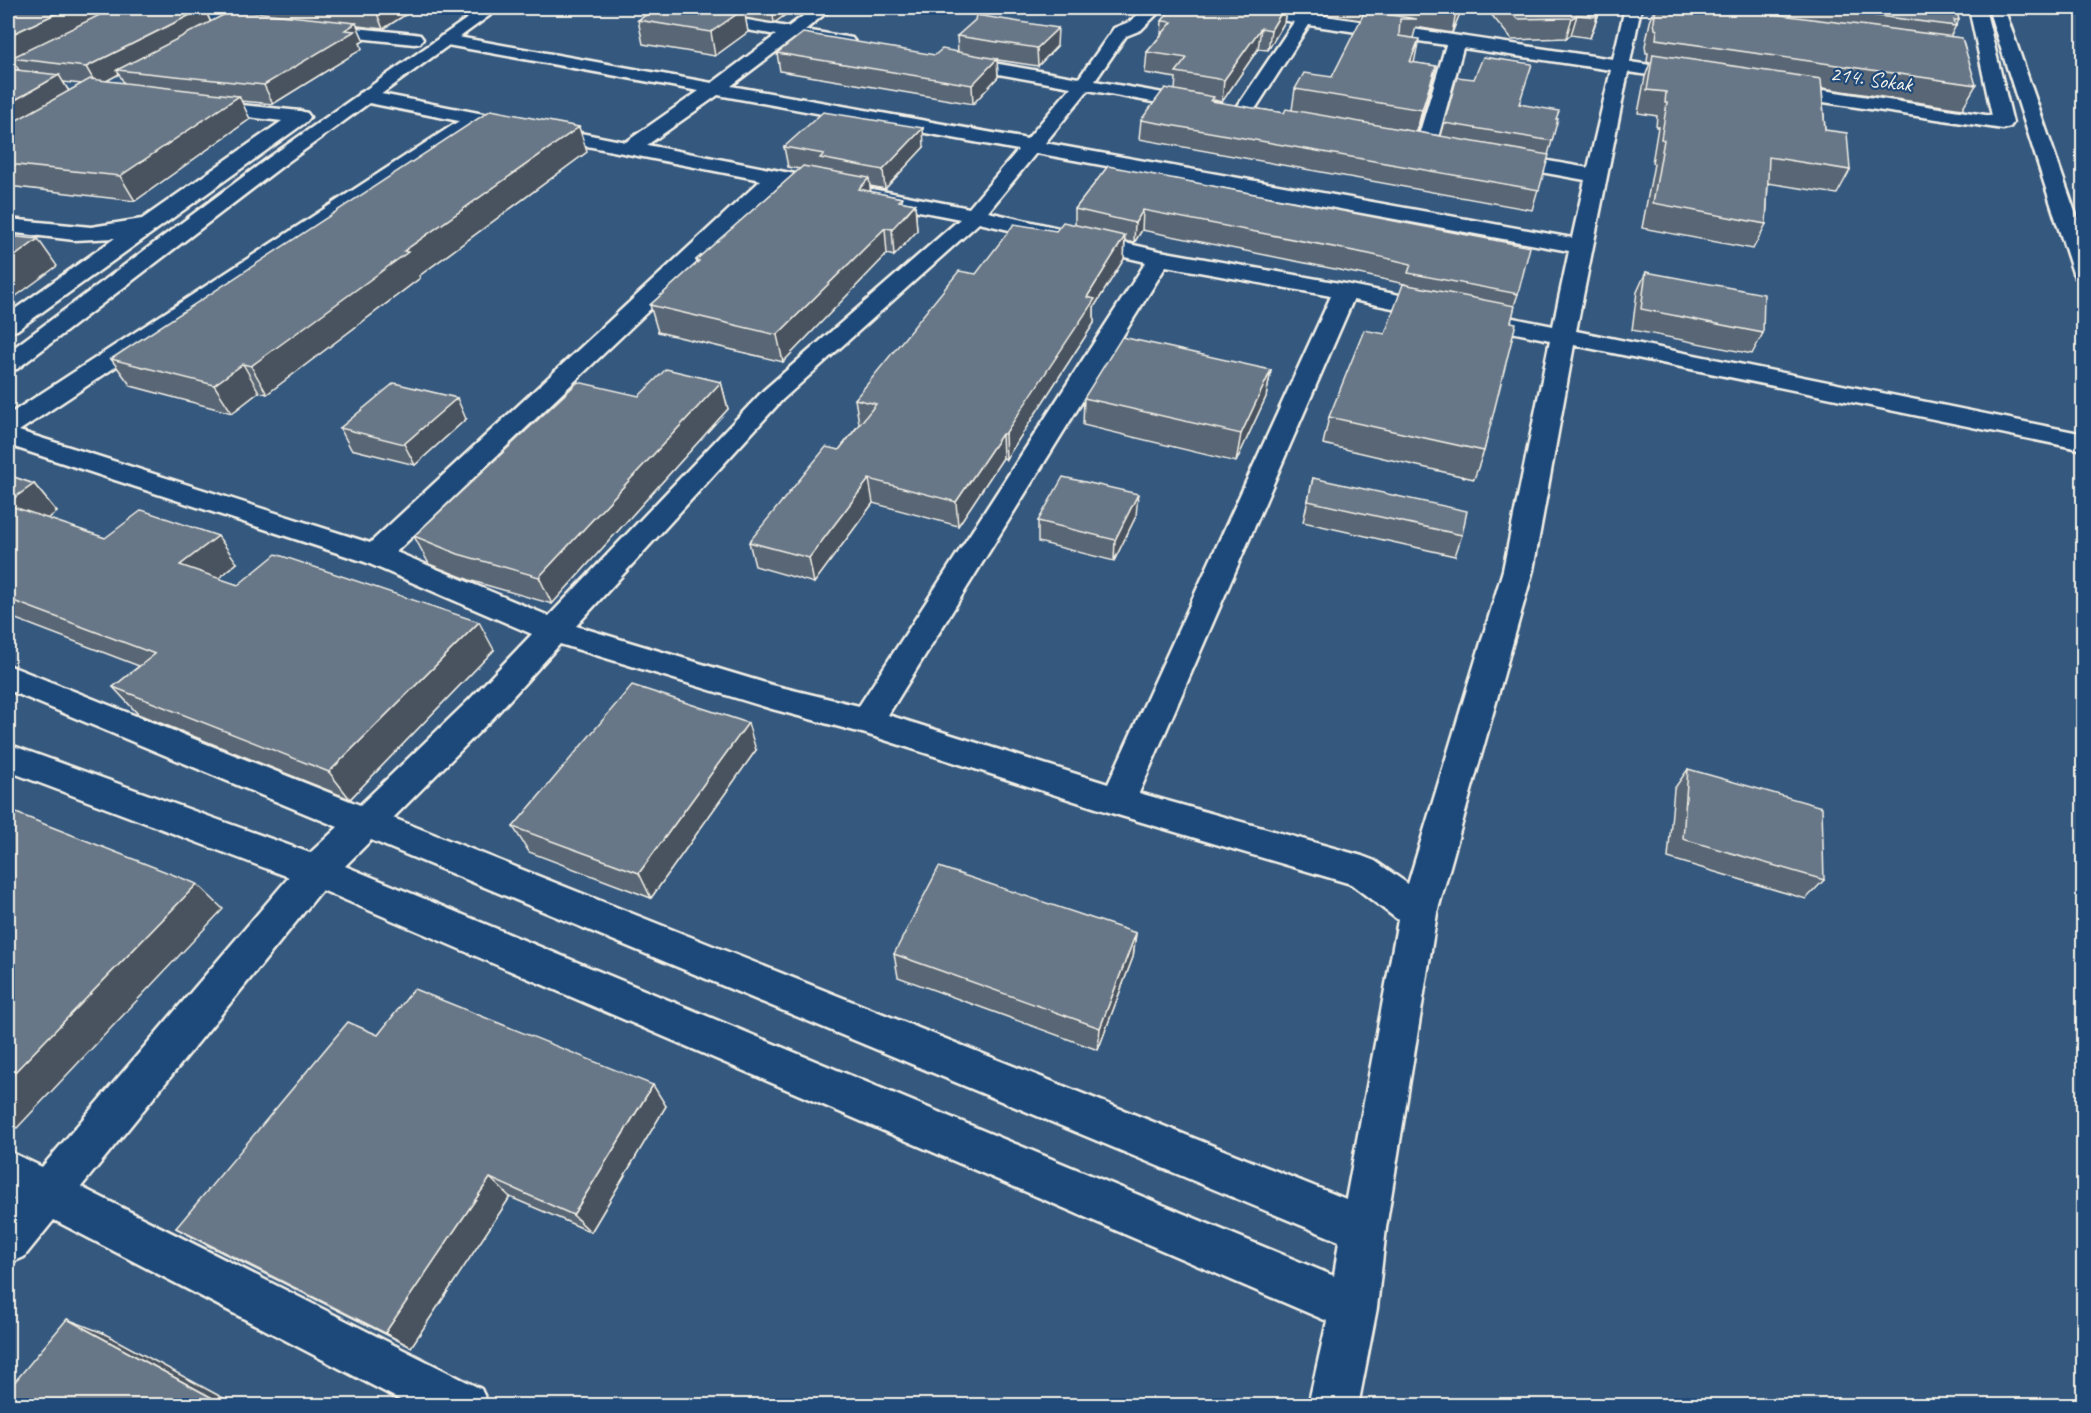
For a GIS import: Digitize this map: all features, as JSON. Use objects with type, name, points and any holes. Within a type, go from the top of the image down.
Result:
[{"type":"street","points":[[386,59],[461,8]]},
{"type":"street","points":[[8,364],[259,174],[492,8]]},
{"type":"street","points":[[650,8],[861,45]]},
{"type":"street","points":[[630,148],[824,8]]},
{"type":"street","points":[[8,1241],[316,871],[481,710],[773,395],[966,225],[1083,84],[1120,23],[1136,26],[1155,8]]},
{"type":"street","points":[[1232,8],[1713,79]]},
{"type":"street","points":[[1965,57],[1988,60],[1977,8]]},
{"type":"street","points":[[1996,8],[2084,273]]},
{"type":"street","points":[[113,15],[139,9],[164,10],[283,26]]},
{"type":"street","points":[[1333,1406],[1353,1308],[1363,1228],[1418,913],[1518,570],[1581,246],[1620,66],[1637,10],[1614,9]]},
{"type":"street","points":[[1243,113],[1305,18]]},
{"type":"street","points":[[208,37],[238,21]]},
{"type":"street","points":[[305,28],[414,39]]},
{"type":"street","points":[[447,40],[1581,246]]},
{"type":"street","points":[[1426,145],[1456,41]]},
{"type":"street","points":[[931,57],[1266,117]]},
{"type":"street","name":"214. Sokak","points":[[1760,86],[2003,123],[1988,60]]},
{"type":"street","points":[[366,97],[974,215],[1160,258],[1345,291],[2084,442]]},
{"type":"street","points":[[181,104],[300,117]]},
{"type":"street","points":[[8,325],[319,104]]},
{"type":"street","points":[[8,426],[476,118]]},
{"type":"street","points":[[1404,141],[1449,149]]},
{"type":"street","points":[[1483,156],[1597,176]]},
{"type":"street","points":[[375,555],[776,177]]},
{"type":"street","points":[[8,225],[81,233],[112,233],[133,228],[160,216]]},
{"type":"street","points":[[8,243],[106,254]]},
{"type":"street","points":[[867,721],[1160,258]]},
{"type":"street","points":[[1118,801],[1345,291]]},
{"type":"street","points":[[8,436],[375,555],[554,631],[772,696],[867,721],[1118,801],[1362,872],[1418,913]]},
{"type":"street","points":[[8,677],[1363,1228]]},
{"type":"street","points":[[8,757],[316,871],[1353,1308]]},
{"type":"street","points":[[8,1173],[464,1406]]},
{"type":"shaded area","points":[[8,8],[2083,8],[2083,1405],[8,1405]]},
{"type":"building","points":[[68,8],[8,36],[8,10]]},
{"type":"building","points":[[114,8],[204,8],[86,67],[11,58]]},
{"type":"building","points":[[657,8],[744,9],[711,32],[638,20]]},
{"type":"building","points":[[1172,8],[1284,8],[1271,30],[1261,28],[1224,80],[1176,72],[1187,58],[1147,52],[1172,22],[1162,21]]},
{"type":"building","points":[[1422,8],[1459,8],[1456,12]]},
{"type":"building","points":[[1508,8],[1600,8],[1597,17],[1577,15],[1572,18],[1517,19]]},
{"type":"building","points":[[1656,8],[1726,8],[1962,38],[1976,85],[1656,39],[1657,30],[1654,22]]},
{"type":"building","points":[[1817,8],[1956,8],[1959,20],[1954,20],[1956,26]]},
{"type":"building","points":[[233,10],[356,23],[345,30],[355,31],[264,85],[117,70]]},
{"type":"building","points":[[1365,11],[1417,19],[1400,19],[1399,36],[1419,39],[1410,62],[1436,66],[1422,110],[1295,89],[1304,73],[1332,77]]},
{"type":"building","points":[[976,15],[1058,28],[1037,48],[957,36],[975,20]]},
{"type":"building","points":[[803,33],[935,55],[942,49],[997,59],[972,85],[777,53]]},
{"type":"building","points":[[1653,54],[1821,79],[1825,130],[1847,133],[1850,170],[1769,157],[1766,224],[1653,203],[1664,140],[1661,139],[1667,103],[1665,103],[1666,92],[1647,90]]},
{"type":"building","points":[[1483,57],[1532,64],[1519,104],[1559,111],[1552,141],[1444,123],[1457,77],[1474,79]]},
{"type":"building","points":[[8,69],[59,75],[8,104]]},
{"type":"building","points":[[90,79],[239,96],[120,176],[8,164],[8,125]]},
{"type":"building","points":[[1165,88],[1214,97],[1211,101],[1284,113],[1286,109],[1549,155],[1539,190],[1141,120]]},
{"type":"building","points":[[491,110],[579,127],[404,251],[408,252],[251,366],[243,364],[214,385],[111,359]]},
{"type":"building","points":[[823,112],[923,128],[883,170],[820,158],[824,154],[784,147]]},
{"type":"building","points":[[803,166],[869,178],[859,189],[902,198],[899,201],[915,204],[892,229],[885,228],[777,335],[650,305],[699,261],[696,260]]},
{"type":"building","points":[[1108,166],[1530,247],[1518,294],[1408,273],[1411,264],[1369,254],[1143,210],[1135,223],[1075,209]]},
{"type":"building","points":[[1063,222],[1125,236],[1087,297],[1095,299],[1005,434],[1002,434],[956,502],[869,479],[809,558],[749,542],[826,447],[839,450],[876,404],[855,399],[959,271],[976,274],[1014,224],[1056,231]]},
{"type":"building","points":[[8,236],[38,239],[8,261]]},
{"type":"building","points":[[1646,272],[1764,294],[1763,333],[1641,309]]},
{"type":"building","points":[[1403,284],[1515,306],[1511,322],[1516,323],[1484,451],[1329,417],[1364,330],[1385,334]]},
{"type":"building","points":[[1122,337],[1271,370],[1241,434],[1084,398]]},
{"type":"building","points":[[666,369],[721,382],[539,577],[458,554],[414,536],[578,382],[639,396]]},
{"type":"building","points":[[394,383],[457,398],[404,444],[340,428]]},
{"type":"building","points":[[8,475],[34,484],[8,502]]},
{"type":"building","points":[[1063,477],[1138,494],[1115,540],[1038,521]]},
{"type":"building","points":[[1313,478],[1467,511],[1462,535],[1308,501]]},
{"type":"building","points":[[8,505],[105,538],[142,510],[218,536],[180,565],[238,585],[276,554],[479,622],[329,772],[113,687],[155,654],[8,599]]},
{"type":"building","points":[[632,685],[748,723],[639,873],[513,827]]},
{"type":"building","points":[[1688,769],[1822,807],[1824,880],[1683,839]]},
{"type":"building","points":[[11,811],[197,884],[8,1079],[8,814]]},
{"type":"building","points":[[939,867],[1136,933],[1100,1028],[894,954]]},
{"type":"building","points":[[414,989],[653,1085],[573,1215],[490,1178],[385,1333],[176,1228],[348,1022],[378,1035]]},
{"type":"building","points":[[67,1319],[227,1406],[8,1406],[8,1390]]}]
